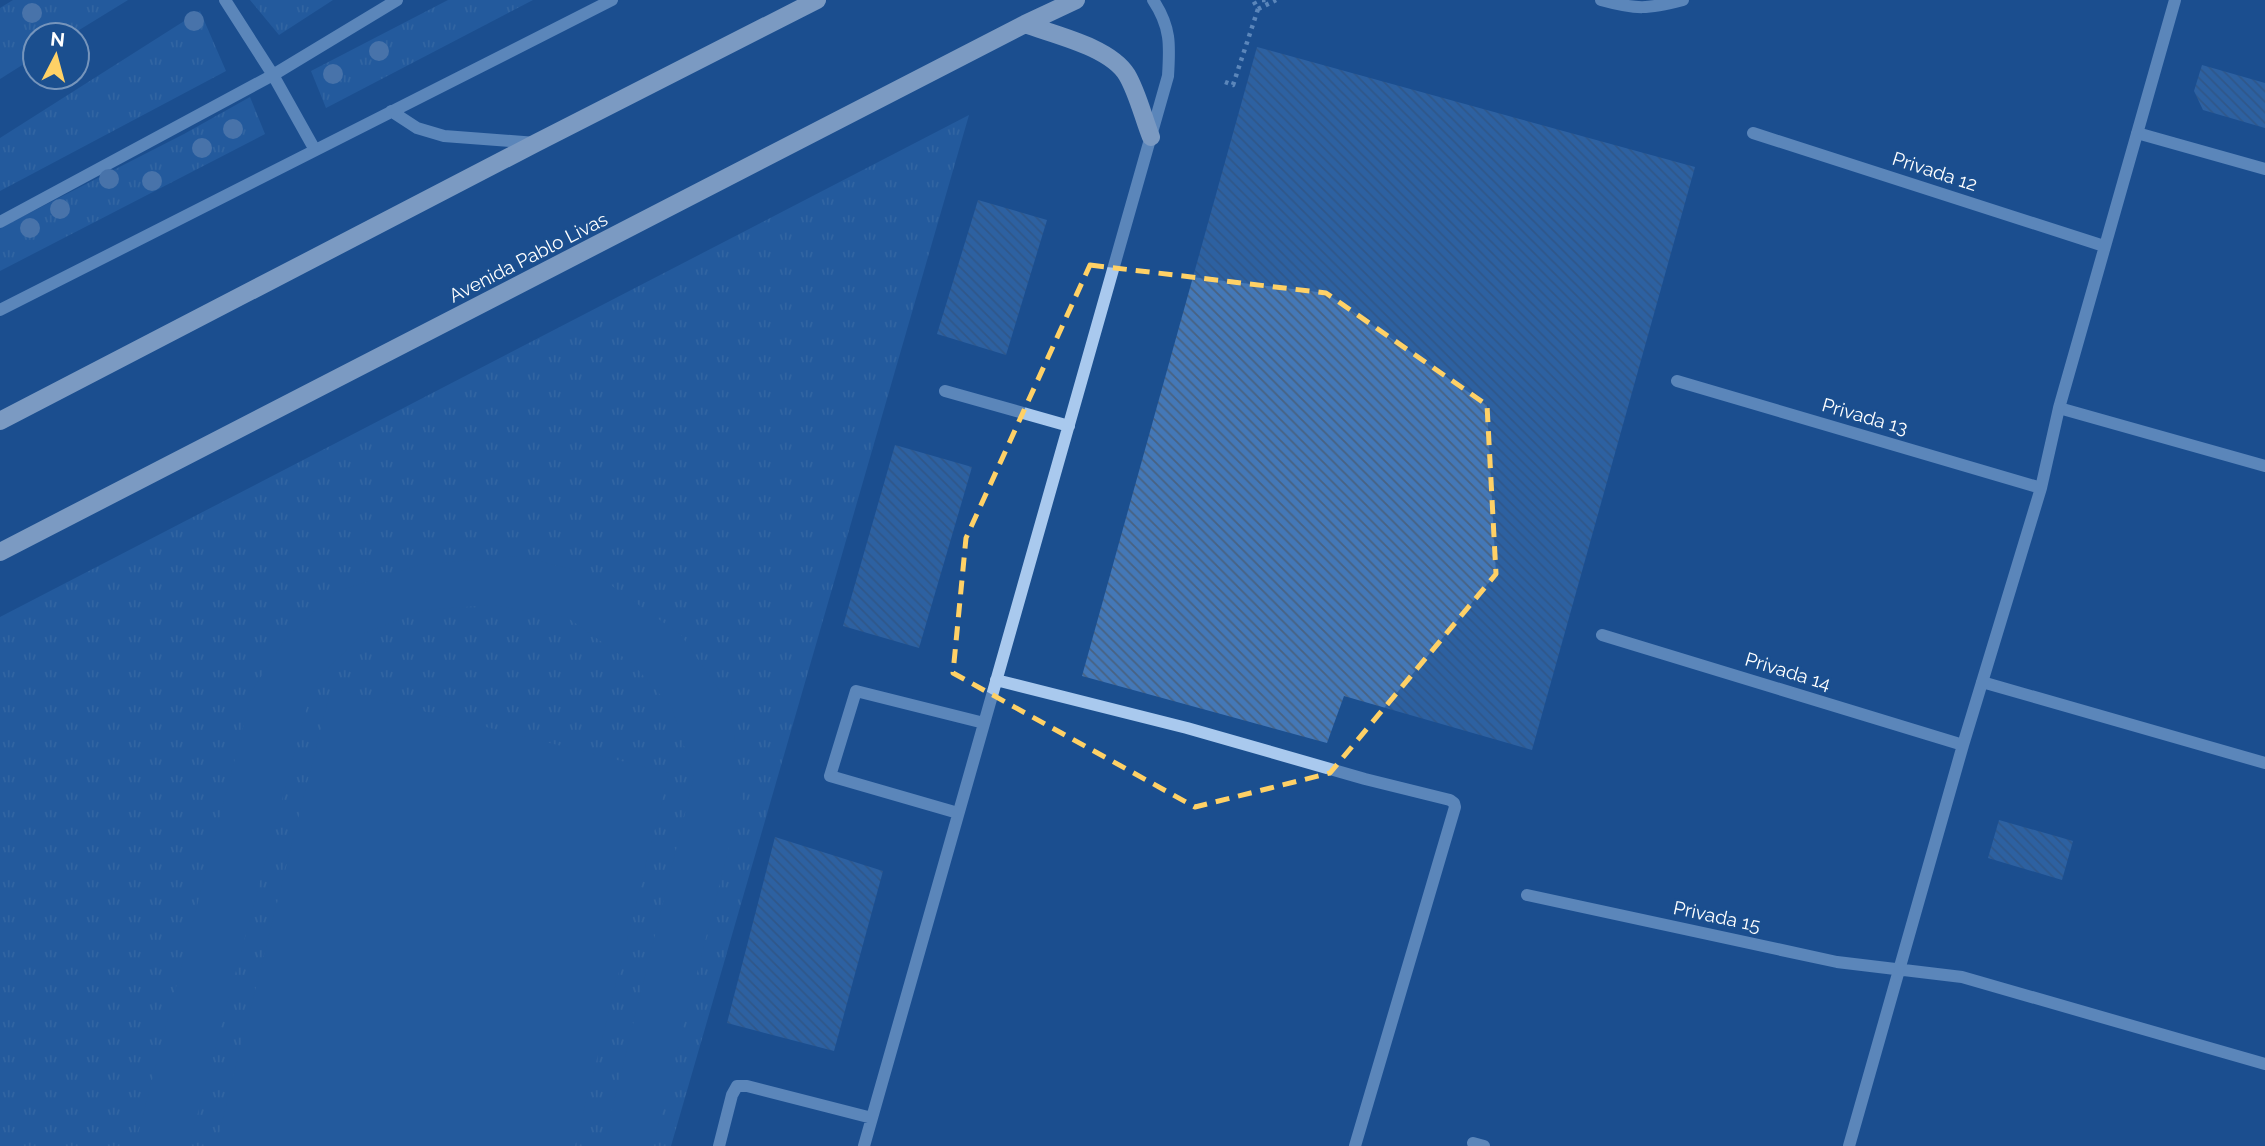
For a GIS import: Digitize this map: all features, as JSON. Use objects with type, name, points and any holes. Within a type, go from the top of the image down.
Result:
[{"type":"main road","points":[[0,421],[817,0]]},
{"type":"main road","name":"Avenida Pablo Livas","points":[[0,552],[1076,0]]},
{"type":"main road","points":[[1025,24],[1082,44],[1109,57],[1125,73],[1151,137]]},
{"type":"street","points":[[225,0],[273,75],[315,150]]},
{"type":"street","points":[[0,222],[273,75],[397,0]]},
{"type":"street","points":[[0,310],[612,0]]},
{"type":"street","points":[[864,1146],[1168,76],[1170,42],[1161,12],[1153,0]]},
{"type":"street","points":[[1601,0],[1628,8],[1654,7],[1684,0]]},
{"type":"street","points":[[1849,1146],[1963,745],[2041,488],[2059,408],[2175,0]]},
{"type":"street","points":[[391,111],[416,128],[444,136],[536,143]]},
{"type":"street","name":"Privada 12","points":[[1753,133],[2104,246]]},
{"type":"street","points":[[2137,133],[2265,169]]},
{"type":"street","name":"Privada 13","points":[[1678,381],[2041,488]]},
{"type":"street","points":[[945,391],[1069,426]]},
{"type":"street","points":[[2059,408],[2265,466]]},
{"type":"street","name":"Privada 14","points":[[1602,635],[1963,745]]},
{"type":"street","points":[[996,680],[1187,728],[1454,803],[1355,1146]]},
{"type":"street","points":[[1982,682],[2265,764]]},
{"type":"street","points":[[958,813],[830,776],[856,691],[984,723]]},
{"type":"street","name":"Privada 15","points":[[1527,895],[1837,962],[1936,972],[1990,984],[2265,1064]]},
{"type":"street","points":[[719,1146],[732,1095],[737,1087],[747,1086],[872,1118]]},
{"type":"path","points":[[1253,0],[1258,9]]},
{"type":"path","points":[[1225,82],[1233,85],[1258,9],[1276,0]]},
{"type":"highlighted area","points":[[1090,265],[1326,293],[1487,405],[1496,574],[1330,773],[1195,807],[953,673],[966,538]]},
{"type":"green space","points":[[13,0],[128,0],[91,23],[21,21],[21,66],[0,79],[0,8]]},
{"type":"green space","points":[[250,0],[333,0],[279,35]]},
{"type":"green space","points":[[448,0],[533,0],[326,108],[311,71]]},
{"type":"green space","points":[[200,11],[226,71],[0,191],[0,138],[74,91],[91,91],[91,80]]},
{"type":"green space","points":[[250,97],[265,134],[0,271],[0,228],[184,134]]},
{"type":"green space","points":[[969,115],[671,1146],[0,1146],[0,617]]},
{"type":"green space","points":[[519,556],[598,576],[681,635],[731,707],[741,800],[653,1146],[603,1146],[694,777],[672,708],[633,664],[568,618],[491,605],[425,610],[362,634],[313,684],[189,1146],[135,1146],[253,689],[286,638],[335,592],[419,565]]},
{"type":"green space","points":[[331,688],[669,773],[575,1146],[216,1146]]},
{"type":"building","points":[[1257,47],[1695,167],[1532,750],[1344,696],[1327,743],[1082,676]]},
{"type":"building","points":[[2202,65],[2265,83],[2265,128],[2203,110],[2194,91]]},
{"type":"building","points":[[978,200],[1047,220],[1006,355],[937,334]]},
{"type":"building","points":[[895,445],[972,467],[919,648],[843,626]]},
{"type":"building","points":[[1999,820],[2073,841],[2062,880],[1988,858]]},
{"type":"building","points":[[775,837],[883,871],[834,1051],[727,1023]]}]
